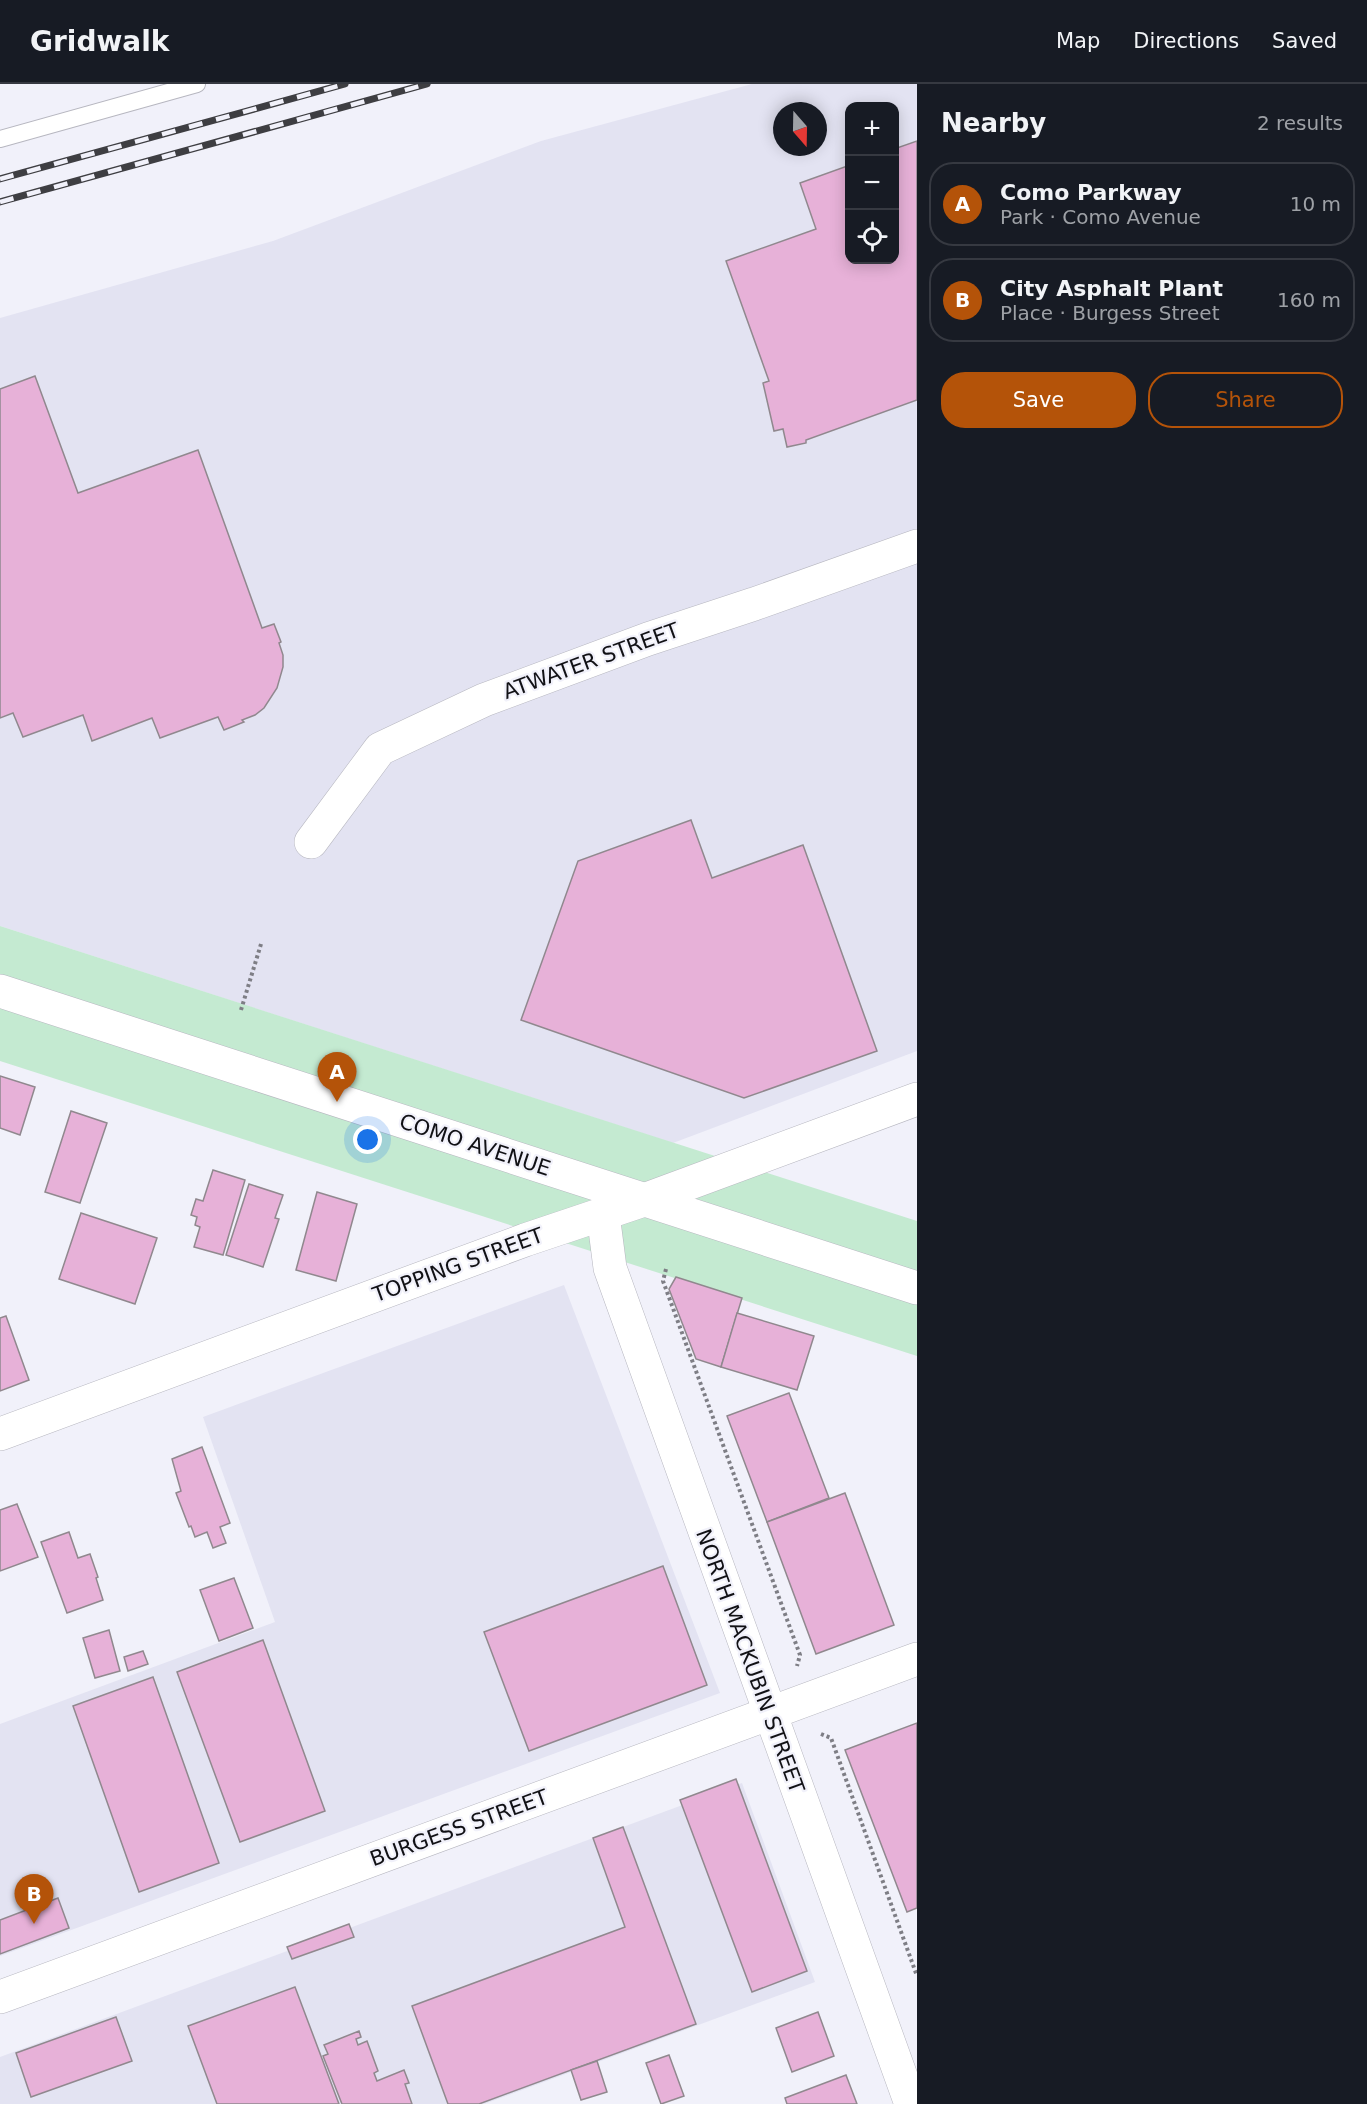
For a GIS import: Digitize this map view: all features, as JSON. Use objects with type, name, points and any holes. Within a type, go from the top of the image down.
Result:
[{"type":"street","name":"ATWATER STREET","points":[[311,842],[380,749],[484,700],[648,639],[917,546]]},
{"type":"street","name":"COMO AVENUE","points":[[0,991],[917,1288]]},
{"type":"street","name":"TOPPING STREET","points":[[0,1434],[525,1240],[644,1200],[917,1099]]},
{"type":"street","name":"NORTH MACKUBIN STREET","points":[[603,1214],[610,1268],[911,2104]]},
{"type":"street","name":"BURGESS STREET","points":[[0,1997],[917,1659]]},
{"type":"lane","points":[[0,139],[197,84]]},
{"type":"path","points":[[241,1010],[261,944]]},
{"type":"path","points":[[666,1269],[663,1281],[800,1655],[797,1666]]},
{"type":"path","points":[[821,1734],[831,1738],[917,1976]]},
{"type":"shaded area","points":[[752,84],[917,84],[917,1051],[673,1143],[0,926],[0,318],[273,241],[541,141]]},
{"type":"shaded area","points":[[564,1285],[720,1693],[0,1956],[0,1724],[275,1622],[203,1417]]},
{"type":"shaded area","points":[[742,1783],[815,1982],[484,2104],[0,2104],[0,2057]]},
{"type":"green space","points":[[0,926],[917,1221],[917,1356],[0,1061]]},
{"type":"building","points":[[917,141],[917,400],[806,440],[806,443],[787,447],[783,429],[774,431],[763,383],[769,381],[726,261],[816,229],[800,183],[845,167],[845,264],[899,264],[899,147]]},
{"type":"building","points":[[35,376],[78,493],[198,450],[262,628],[274,624],[281,642],[279,643],[283,655],[283,667],[277,688],[264,708],[255,715],[242,720],[244,722],[224,730],[218,717],[160,738],[152,718],[92,741],[83,715],[23,737],[13,713],[0,718],[0,389]]},
{"type":"building","points":[[691,820],[712,878],[803,845],[877,1051],[744,1098],[521,1020],[578,861]]},
{"type":"building","points":[[0,1076],[35,1087],[20,1135],[0,1128]]},
{"type":"building","points":[[71,1111],[107,1123],[80,1203],[45,1192]]},
{"type":"building","points":[[213,1170],[245,1180],[223,1255],[194,1247],[200,1227],[195,1225],[197,1217],[191,1215],[196,1199],[203,1201]]},
{"type":"building","points":[[249,1184],[283,1195],[275,1218],[279,1219],[263,1267],[226,1255]]},
{"type":"building","points":[[317,1192],[357,1204],[336,1281],[296,1270]]},
{"type":"building","points":[[81,1213],[157,1238],[135,1304],[59,1279]]},
{"type":"building","points":[[676,1277],[742,1298],[721,1367],[696,1359],[669,1289]]},
{"type":"building","points":[[737,1313],[814,1336],[797,1390],[721,1367]]},
{"type":"building","points":[[6,1316],[29,1380],[0,1391],[0,1318]]},
{"type":"building","points":[[789,1393],[829,1498],[767,1522],[727,1416]]},
{"type":"building","points":[[202,1447],[230,1523],[220,1527],[226,1543],[213,1548],[207,1532],[195,1537],[191,1526],[189,1527],[176,1493],[181,1491],[172,1459]]},
{"type":"building","points":[[845,1493],[894,1625],[816,1654],[767,1522]]},
{"type":"building","points":[[17,1504],[38,1557],[0,1571],[0,1510]]},
{"type":"building","points":[[69,1532],[78,1558],[90,1554],[103,1600],[67,1613],[41,1542]]},
{"type":"building","points":[[663,1566],[707,1685],[529,1751],[484,1632]]},
{"type":"building","points":[[234,1578],[253,1628],[219,1641],[200,1590]]},
{"type":"building","points":[[109,1630],[120,1671],[95,1678],[83,1638]]},
{"type":"building","points":[[263,1640],[325,1811],[240,1842],[177,1672]]},
{"type":"building","points":[[143,1651],[148,1664],[128,1671],[124,1657]]},
{"type":"building","points":[[153,1677],[219,1863],[139,1892],[73,1706]]},
{"type":"building","points":[[917,1723],[917,1908],[907,1912],[845,1750]]},
{"type":"building","points":[[736,1779],[807,1971],[752,1992],[680,1800]]},
{"type":"building","points":[[623,1827],[696,2024],[479,2104],[448,2104],[412,2006],[625,1927],[593,1838]]},
{"type":"building","points":[[58,1898],[69,1928],[0,1954],[0,1920]]},
{"type":"building","points":[[349,1924],[354,1937],[292,1959],[287,1947]]},
{"type":"building","points":[[295,1987],[339,2104],[217,2104],[188,2026]]},
{"type":"building","points":[[818,2012],[834,2056],[792,2072],[776,2028]]},
{"type":"building","points":[[116,2017],[132,2061],[31,2097],[16,2053]]},
{"type":"building","points":[[359,2031],[361,2037],[356,2039],[358,2045],[367,2041],[378,2071],[374,2073],[377,2081],[404,2070],[409,2083],[405,2084],[412,2104],[342,2104],[323,2056],[328,2054],[324,2045]]},
{"type":"building","points":[[669,2055],[684,2096],[661,2104],[646,2063]]},
{"type":"building","points":[[597,2061],[607,2092],[581,2100],[571,2070]]},
{"type":"building","points":[[846,2075],[857,2104],[787,2104],[785,2098]]},
{"type":"railway","points":[[0,179],[345,84]]},
{"type":"railway","points":[[0,202],[427,84]]},
{"type":"place","name":"Como Parkway","points":[[337,1102]]},
{"type":"place","name":"City Asphalt Plant","points":[[34,1924]]}]
